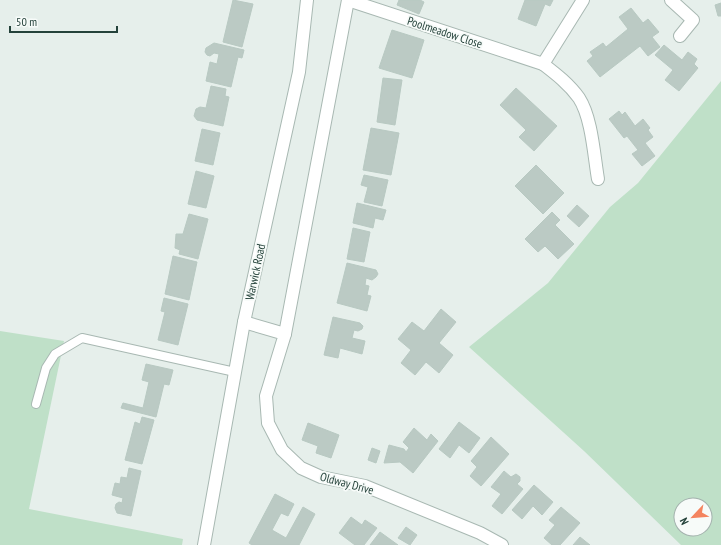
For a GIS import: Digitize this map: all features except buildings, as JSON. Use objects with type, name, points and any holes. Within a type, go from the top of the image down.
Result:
[{"type":"street","name":"Warwick Road","points":[[204,545],[244,322],[297,80],[306,0]]},
{"type":"street","points":[[244,322],[285,334],[348,0]]},
{"type":"street","name":"Poolmeadow Close","points":[[348,0],[543,64],[563,80],[579,99],[587,116],[598,179]]},
{"type":"street","points":[[543,64],[583,0]]},
{"type":"street","points":[[671,0],[693,20],[680,36]]},
{"type":"street","name":"Oldway Drive","points":[[285,334],[266,396],[268,423],[282,450],[301,468],[321,477],[364,486],[480,532],[502,545]]},
{"type":"lane","points":[[36,404],[46,368],[55,354],[82,338],[235,372]]},
{"type":"green space","points":[[721,81],[721,545],[681,545],[584,451],[469,347],[548,283],[610,207],[638,183]]},
{"type":"green space","points":[[0,331],[64,341],[29,509],[183,539],[182,545],[0,545]]}]
